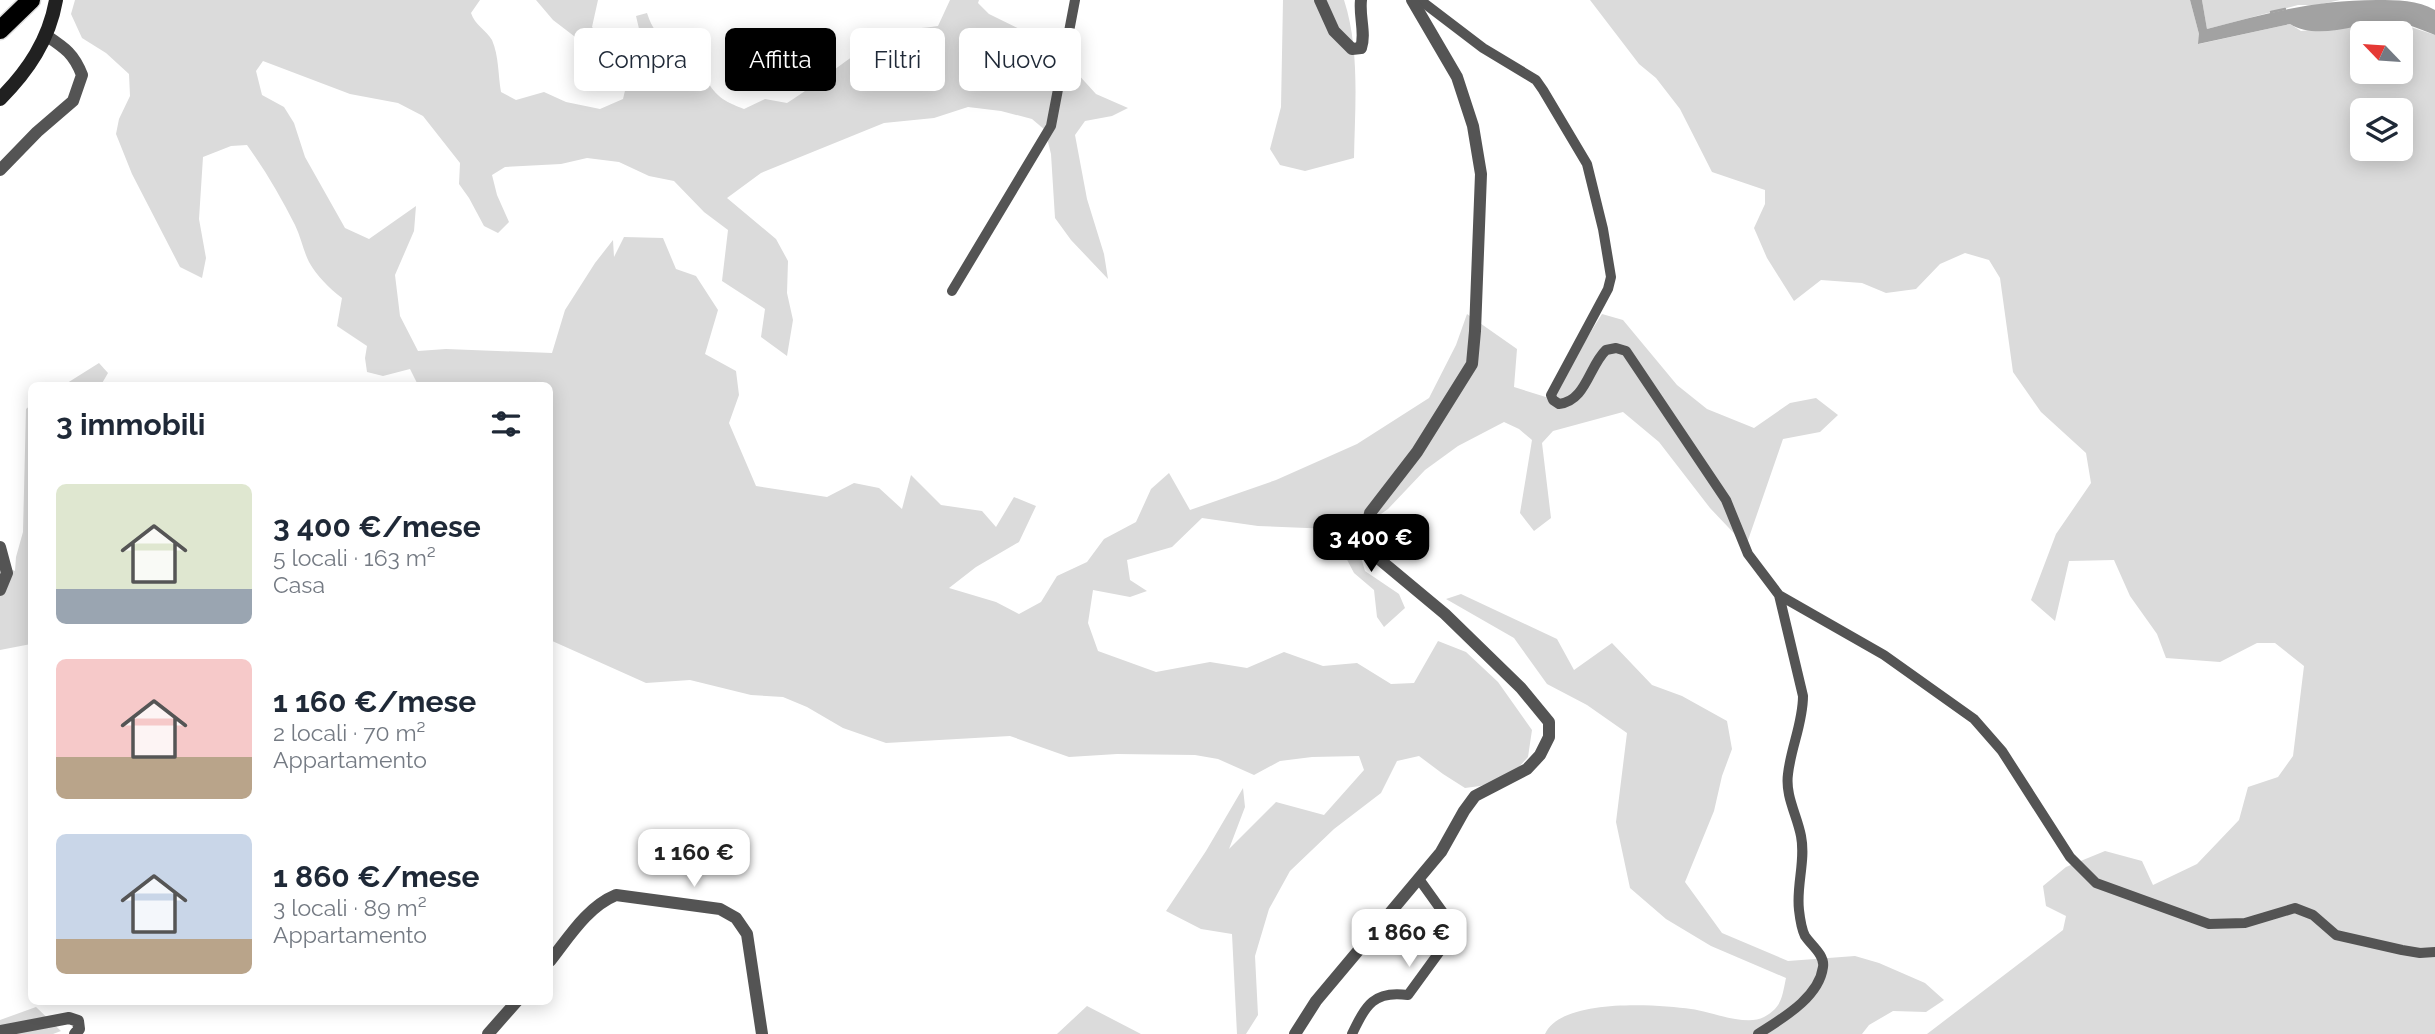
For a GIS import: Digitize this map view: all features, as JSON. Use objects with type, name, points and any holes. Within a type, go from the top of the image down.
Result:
[{"type":"highway","points":[[0,30],[31,0]]},
{"type":"main road","points":[[0,99],[34,59],[47,36],[56,0]]},
{"type":"street","points":[[952,291],[1051,126],[1075,0]]},
{"type":"street","points":[[1320,0],[1334,32],[1352,50],[1361,48],[1363,43],[1359,20],[1361,0]]},
{"type":"street","points":[[1296,1034],[1316,1001],[1441,852],[1475,796],[1527,769],[1540,755],[1549,737],[1549,722],[1521,688],[1444,614],[1373,554],[1364,540],[1370,513],[1417,452],[1472,364],[1474,342],[1480,174],[1473,126],[1457,77],[1412,0]]},
{"type":"street","points":[[1420,0],[1483,48],[1536,80],[1587,164],[1603,229],[1611,277],[1608,289],[1551,395],[1552,400],[1559,404],[1572,401],[1582,390],[1606,350],[1616,348],[1626,352],[1726,500],[1748,554],[1779,595],[1884,655],[1974,719],[2003,751],[2070,857],[2096,883],[2209,924],[2245,923],[2295,908],[2313,915],[2336,935],[2402,950],[2435,952]]},
{"type":"street","points":[[0,170],[37,132],[73,102],[82,75],[76,59],[65,47],[47,36]]},
{"type":"street","points":[[0,547],[7,573],[0,590]]},
{"type":"street","points":[[1758,1034],[1784,1018],[1807,996],[1817,985],[1824,966],[1821,956],[1803,933],[1797,897],[1803,854],[1801,836],[1788,794],[1787,777],[1803,713],[1803,696],[1779,595]]},
{"type":"street","points":[[1352,1034],[1374,999],[1392,992],[1408,995],[1451,936],[1452,925],[1419,879]]},
{"type":"street","points":[[553,957],[587,914],[603,901],[616,895],[720,909],[736,918],[747,934],[762,1034]]},
{"type":"street","points":[[488,1034],[513,1005]]},
{"type":"street","points":[[0,1031],[69,1017],[78,1021],[79,1029],[75,1034]]},
{"type":"shaded area","points":[[75,0],[480,0],[471,13],[492,40],[501,92],[516,100],[544,92],[566,102],[600,109],[623,99],[625,91],[711,91],[711,87],[727,102],[744,109],[765,99],[787,103],[804,91],[836,91],[836,68],[850,58],[850,91],[945,91],[945,28],[924,28],[938,26],[950,0],[979,0],[978,3],[989,14],[1018,28],[959,28],[959,91],[1081,91],[1081,78],[1096,94],[1128,108],[1112,116],[1085,121],[1075,135],[1087,199],[1104,254],[1108,279],[1071,240],[1055,218],[1051,154],[1045,130],[1032,119],[1001,111],[968,107],[934,118],[884,123],[761,173],[727,198],[776,239],[788,261],[787,293],[793,320],[787,356],[761,337],[765,309],[722,281],[728,230],[704,212],[674,181],[649,176],[619,162],[587,158],[561,164],[505,167],[492,175],[497,195],[509,222],[498,233],[484,226],[459,184],[460,163],[423,116],[398,103],[350,94],[263,61],[256,71],[262,95],[284,107],[294,123],[305,157],[345,228],[369,239],[416,206],[414,231],[395,275],[400,316],[418,351],[446,349],[552,353],[565,310],[613,240],[614,257],[624,237],[663,238],[676,269],[696,276],[718,310],[705,354],[736,371],[739,395],[729,423],[756,486],[827,497],[854,483],[879,488],[902,509],[911,475],[941,505],[982,511],[996,527],[1014,497],[1036,506],[1019,542],[976,567],[949,588],[996,602],[1019,614],[1041,602],[1057,576],[1087,562],[1104,539],[1136,522],[1151,489],[1169,473],[1190,510],[1276,480],[1357,444],[1429,398],[1456,345],[1467,314],[1517,349],[1514,387],[1549,398],[1602,314],[1623,320],[1677,385],[1707,409],[1754,428],[1790,403],[1816,398],[1838,415],[1820,432],[1783,439],[1746,546],[1710,508],[1659,442],[1623,412],[1553,431],[1542,443],[1551,518],[1534,531],[1520,513],[1532,440],[1519,429],[1504,422],[1458,446],[1425,470],[1388,509],[1354,533],[1365,571],[1399,594],[1405,608],[1384,627],[1377,617],[1374,590],[1354,573],[1331,529],[1258,526],[1202,518],[1172,547],[1127,560],[1130,580],[1147,591],[1130,597],[1093,590],[1088,623],[1098,651],[1156,672],[1210,662],[1247,668],[1284,652],[1323,666],[1357,663],[1391,684],[1414,683],[1438,641],[1466,652],[1498,682],[1532,730],[1528,757],[1509,778],[1480,786],[1465,788],[1419,756],[1397,761],[1381,793],[1334,829],[1290,871],[1269,909],[1255,956],[1258,1015],[1246,1034],[1237,1034],[1232,934],[1201,929],[1166,911],[1243,788],[1245,807],[1229,849],[1276,802],[1324,815],[1364,770],[1359,756],[1280,761],[1254,775],[1218,759],[1195,755],[1117,754],[1069,757],[1010,736],[886,743],[843,728],[807,707],[783,697],[751,695],[690,680],[646,683],[553,641],[553,382],[416,382],[410,369],[383,376],[367,372],[367,346],[337,326],[342,298],[312,267],[290,215],[247,145],[231,146],[203,157],[199,219],[206,258],[202,278],[180,267],[132,174],[116,134],[119,119],[130,96],[129,74],[106,53],[82,38],[71,14]]},
{"type":"shaded area","points":[[536,0],[598,0],[593,28],[574,28],[574,36],[553,20]]},
{"type":"shaded area","points":[[1283,0],[1344,0],[1354,58],[1354,158],[1305,171],[1280,165],[1270,149],[1281,107]]},
{"type":"shaded area","points":[[1590,0],[2190,0],[2199,44],[2290,24],[2301,31],[2350,26],[2350,84],[2413,84],[2413,28],[2435,35],[2435,1034],[1927,1034],[2063,930],[2066,916],[2046,906],[2043,886],[2066,867],[2105,851],[2142,861],[2153,885],[2197,864],[2239,820],[2248,787],[2278,777],[2293,756],[2304,666],[2275,643],[2257,643],[2220,662],[2166,658],[2157,634],[2130,596],[2114,560],[2069,561],[2055,621],[2031,600],[2056,534],[2091,483],[2086,453],[2041,412],[2013,372],[2000,278],[1989,260],[1965,253],[1940,264],[1916,289],[1886,293],[1862,283],[1821,280],[1794,301],[1767,258],[1754,228],[1765,204],[1765,190],[1712,172],[1680,109],[1656,78],[1639,64]]},
{"type":"shaded area","points":[[2190,0],[2202,0],[2207,29],[2312,5],[2355,1],[2407,1],[2435,10],[2435,35],[2413,27],[2413,21],[2350,21],[2350,28],[2327,31],[2302,29],[2290,24],[2198,44],[2199,34]]},
{"type":"shaded area","points":[[2202,0],[2340,0],[2317,5],[2298,5],[2207,29]]},
{"type":"shaded area","points":[[647,13],[654,28],[639,28],[636,16]]},
{"type":"shaded area","points":[[99,363],[108,373],[103,382],[69,382]]},
{"type":"shaded area","points":[[28,407],[28,645],[0,650],[0,565],[15,571],[23,532]]},
{"type":"shaded area","points":[[1461,594],[1557,639],[1574,670],[1612,643],[1652,685],[1682,696],[1727,721],[1732,749],[1714,811],[1685,882],[1722,933],[1788,961],[1855,956],[1879,963],[1925,983],[1944,1000],[1926,1012],[1893,1011],[1869,1025],[1862,1034],[1545,1034],[1554,1022],[1570,1014],[1611,1006],[1675,1007],[1756,1020],[1770,1013],[1778,1005],[1786,978],[1711,946],[1666,919],[1630,888],[1616,822],[1627,733],[1587,705],[1547,684],[1514,638],[1446,599]]},
{"type":"shaded area","points":[[1087,1006],[1141,1034],[1057,1034]]},
{"type":"shaded area","points":[[36,1007],[61,1031],[53,1034],[0,1034],[0,1020]]},
{"type":"waterway","points":[[2271,12],[2285,9]]}]
